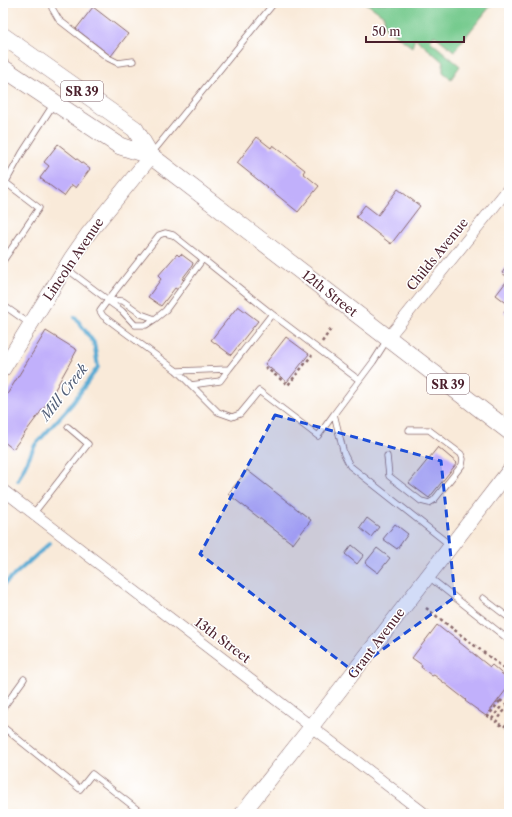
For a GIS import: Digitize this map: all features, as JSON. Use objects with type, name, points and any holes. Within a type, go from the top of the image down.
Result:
[{"type":"main road","name":"12th Street","points":[[3,36],[135,129],[151,156]]},
{"type":"main road","name":"12th Street","points":[[3,68],[120,146],[151,156],[509,431]]},
{"type":"street","name":"Lincoln Avenue","points":[[3,369],[65,267],[88,234],[151,156]]},
{"type":"street","name":"Childs Avenue","points":[[388,338],[509,188]]},
{"type":"street","name":"Grant Avenue","points":[[242,814],[509,471]]},
{"type":"street","name":"13th Street","points":[[3,490],[425,814]]},
{"type":"lane","points":[[53,3],[52,8],[59,20],[108,58],[118,63],[133,61]]},
{"type":"lane","points":[[151,156],[274,3]]},
{"type":"lane","points":[[3,261],[39,208],[4,185],[22,153],[54,103]]},
{"type":"lane","points":[[359,380],[272,314],[173,235],[165,233],[159,235],[100,312],[103,316],[177,371],[218,412],[232,417],[240,414],[259,391],[318,436],[373,362],[388,338]]},
{"type":"lane","points":[[65,267],[122,311],[136,325],[146,326],[165,311],[203,259]]},
{"type":"lane","points":[[108,300],[123,301],[141,314],[155,319]]},
{"type":"lane","points":[[3,305],[30,324]]},
{"type":"lane","points":[[191,386],[220,381],[272,314]]},
{"type":"lane","points":[[177,371],[229,369]]},
{"type":"lane","points":[[334,414],[344,454],[350,466],[451,546]]},
{"type":"lane","points":[[33,514],[88,444],[68,427]]},
{"type":"lane","points":[[387,456],[389,476],[421,501],[429,503],[434,500],[462,465],[463,459],[461,454],[429,430],[409,430]]},
{"type":"lane","points":[[427,576],[509,640]]},
{"type":"lane","points":[[483,598],[509,618]]},
{"type":"lane","points":[[3,708],[24,679]]},
{"type":"lane","points":[[3,727],[80,788],[92,774],[143,814]]},
{"type":"path","points":[[322,342],[331,329]]},
{"type":"path","points":[[265,367],[288,385],[312,354]]},
{"type":"path","points":[[426,608],[509,672]]},
{"type":"path","points":[[509,707],[500,700],[488,716],[492,719],[500,708],[504,711],[496,722],[504,727],[509,720]]},
{"type":"highlighted area","points":[[275,415],[441,461],[455,597],[353,671],[200,554]]},
{"type":"green space","points":[[366,3],[493,3],[454,51],[434,35],[430,41],[460,66],[451,79],[443,72],[443,62],[415,38],[412,47],[385,27],[384,16]]},
{"type":"building","points":[[93,7],[128,34],[111,56],[76,29]]},
{"type":"building","points":[[257,137],[271,148],[273,145],[305,170],[303,173],[319,186],[298,212],[237,163]]},
{"type":"building","points":[[58,144],[90,169],[76,188],[72,185],[64,196],[40,178],[49,166],[44,162]]},
{"type":"building","points":[[398,189],[420,206],[391,244],[356,217],[365,205],[378,215]]},
{"type":"building","points":[[177,254],[179,256],[181,254],[193,263],[182,279],[185,280],[178,290],[175,288],[161,306],[148,297],[161,279],[158,276]]},
{"type":"building","points":[[509,263],[509,278],[502,273]]},
{"type":"building","points":[[509,278],[509,305],[496,295]]},
{"type":"building","points":[[509,305],[509,316],[504,312]]},
{"type":"building","points":[[238,306],[258,321],[231,355],[211,340]]},
{"type":"building","points":[[46,331],[77,350],[48,402],[13,449],[3,441],[3,401]]},
{"type":"building","points":[[286,337],[309,354],[287,382],[265,364]]},
{"type":"building","points":[[438,447],[457,463],[429,498],[409,483]]},
{"type":"building","points":[[247,470],[311,520],[293,544],[228,494]]},
{"type":"building","points":[[367,518],[379,527],[371,537],[360,528]]},
{"type":"building","points":[[395,524],[408,534],[397,549],[383,539]]},
{"type":"building","points":[[352,545],[364,555],[357,564],[345,554]]},
{"type":"building","points":[[377,548],[390,558],[378,573],[365,563]]},
{"type":"building","points":[[437,625],[460,641],[459,642],[490,667],[492,665],[509,680],[509,686],[486,716],[465,701],[466,700],[434,675],[432,676],[421,667],[422,665],[412,658]]},
{"type":"waterway","name":"Mill Creek","points":[[18,480],[35,445],[72,404],[98,367],[94,343],[75,317]]},
{"type":"waterway","name":"Mill Creek","points":[[3,585],[50,543]]}]
